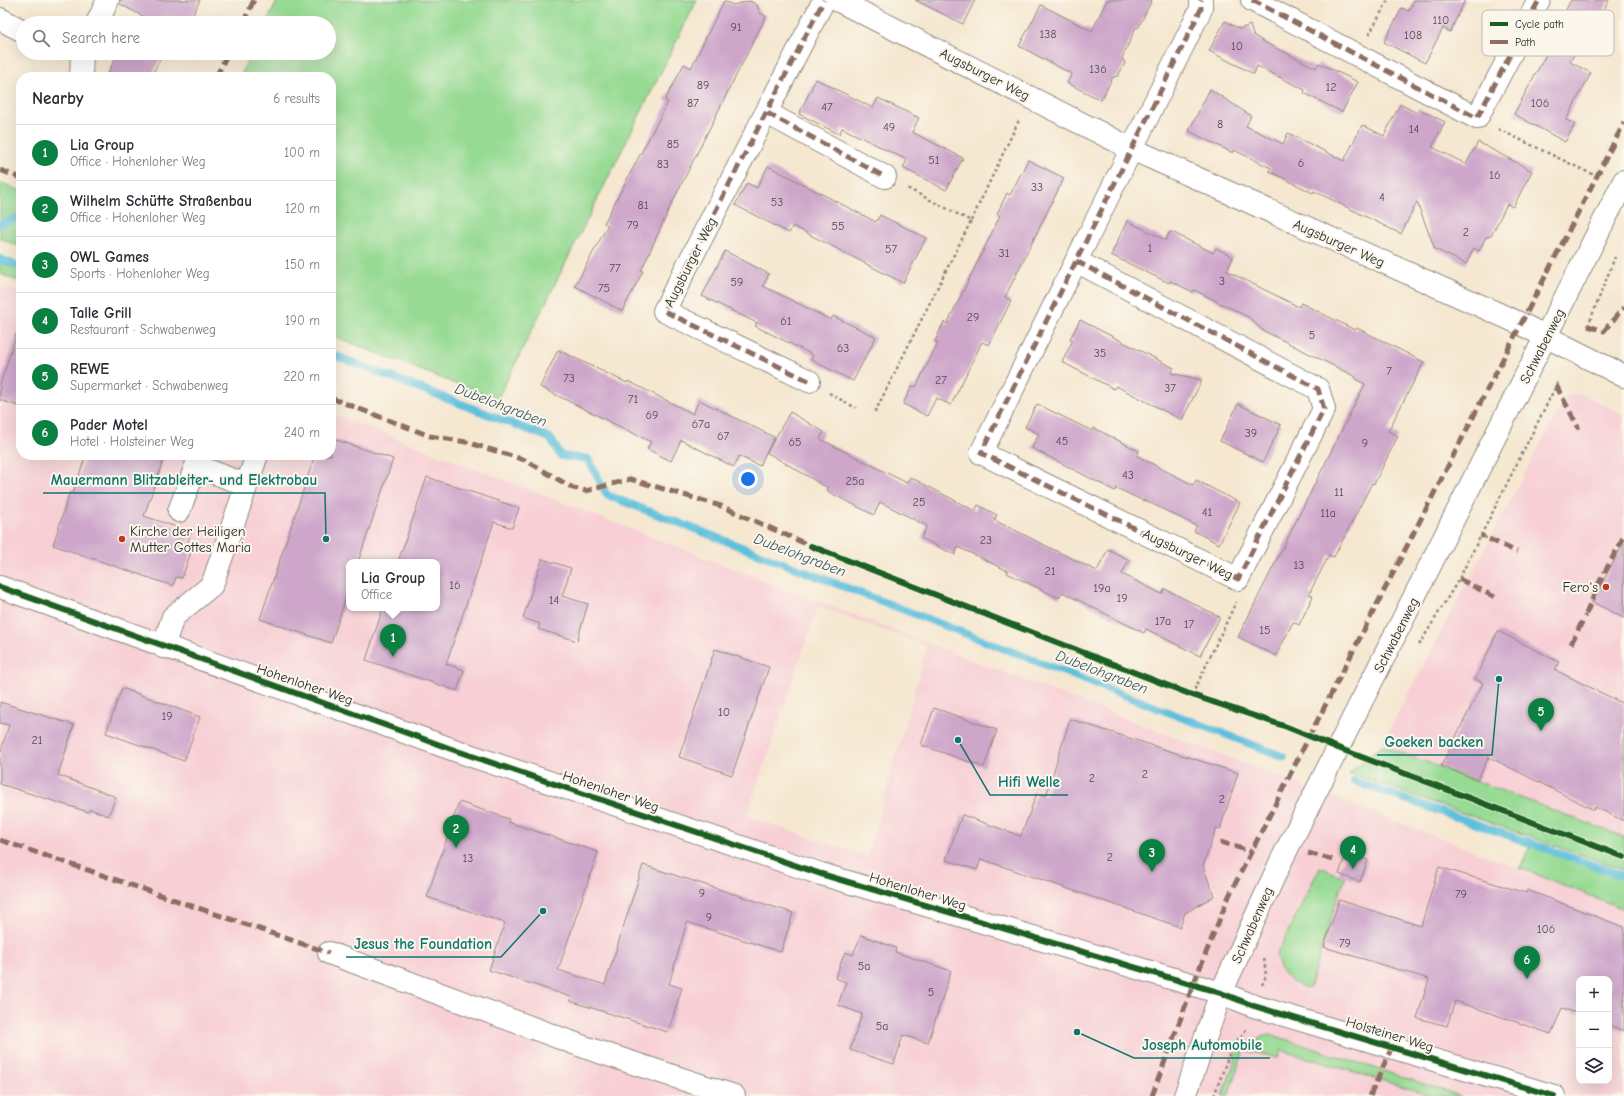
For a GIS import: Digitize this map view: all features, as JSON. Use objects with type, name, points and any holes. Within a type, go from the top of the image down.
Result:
[{"type":"street","points":[[100,16],[108,0]]},
{"type":"street","name":"Augsburger Weg","points":[[809,381],[664,311],[824,0]]},
{"type":"street","name":"Augsburger Weg","points":[[837,0],[1132,150],[1546,337],[1624,376]]},
{"type":"street","name":"Augsburger Weg","points":[[1076,261],[1318,389],[1324,409],[1238,579],[981,453],[1076,261],[1132,150],[1201,9],[1201,0]]},
{"type":"street","points":[[1252,0],[1477,118],[1510,56]]},
{"type":"street","points":[[1534,10],[1539,0]]},
{"type":"street","points":[[0,19],[16,27]]},
{"type":"street","points":[[81,72],[82,60]]},
{"type":"street","points":[[767,113],[885,177]]},
{"type":"street","name":"Schwabenweg","points":[[1185,1096],[1221,993],[1281,861],[1624,182]]},
{"type":"street","points":[[163,647],[173,617],[212,585],[255,460]]},
{"type":"street","points":[[179,510],[198,461],[246,486]]},
{"type":"street","name":"Hohenloher Weg","points":[[0,587],[163,647],[457,751],[821,874],[1221,993]]},
{"type":"street","points":[[329,953],[587,1048],[734,1096]]},
{"type":"street","name":"Holsteiner Weg","points":[[1221,993],[1254,1006],[1554,1096]]},
{"type":"path","points":[[1358,55],[1388,0]]},
{"type":"path","points":[[875,412],[971,221],[1030,97]]},
{"type":"path","points":[[1477,118],[1596,177],[1624,182]]},
{"type":"path","points":[[885,177],[971,221]]},
{"type":"path","points":[[1588,326],[1616,254]]},
{"type":"path","points":[[1418,647],[1459,579],[1559,380]]},
{"type":"path","points":[[809,381],[856,408]]},
{"type":"path","points":[[1484,537],[1489,539]]},
{"type":"path","points":[[1192,696],[1241,590],[1238,579]]},
{"type":"path","points":[[1214,1096],[1234,1044],[1244,1033],[1266,976],[1264,954]]},
{"type":"shaded area","points":[[0,285],[16,291],[16,460],[336,460],[336,415],[819,602],[1624,908],[1624,1096],[0,1096]],"holes":[[[818,606],[927,646],[867,857],[747,816]],[[1345,878],[1309,989],[1295,985]]]},
{"type":"shaded area","points":[[1580,393],[1624,415],[1624,837],[1381,745],[1566,396]]},
{"type":"green space","points":[[278,0],[697,0],[497,400],[336,337],[336,72],[242,72],[248,60],[336,60],[336,16],[270,16]]},
{"type":"green space","points":[[0,182],[16,189],[16,245],[0,238]]},
{"type":"green space","points":[[0,257],[16,263],[16,280],[0,274]]},
{"type":"green space","points":[[1381,745],[1624,837],[1624,870],[1349,773]]},
{"type":"green space","points":[[1530,846],[1624,879],[1624,909],[1520,868]]},
{"type":"green space","points":[[1320,867],[1345,878],[1309,989],[1287,978],[1280,968],[1276,956]]},
{"type":"green space","points":[[1269,1034],[1461,1096],[1434,1096],[1281,1050],[1278,1058],[1244,1050],[1228,1096],[1223,1096],[1240,1046]]},
{"type":"building","points":[[120,0],[200,0],[192,16],[142,16],[120,4]]},
{"type":"building","points":[[915,0],[975,0],[963,24]]},
{"type":"building","points":[[1107,0],[1152,0],[1138,28],[1136,27],[1122,58],[1125,63],[1118,76],[1113,77],[1101,100],[1067,83],[1072,74],[1019,46],[1041,5],[1092,31]]},
{"type":"building","points":[[1414,0],[1465,0],[1450,32],[1443,28],[1425,63],[1384,42],[1402,8],[1409,11]]},
{"type":"building","points":[[1571,0],[1609,0],[1604,10],[1566,10]]},
{"type":"building","points":[[724,1],[733,5],[750,1],[757,5],[760,13],[766,16],[670,207],[641,271],[643,271],[622,311],[575,286],[608,225],[604,223],[668,102],[665,100],[684,64],[691,68]]},
{"type":"building","points":[[1225,21],[1240,29],[1250,25],[1253,35],[1264,42],[1316,68],[1319,63],[1358,82],[1342,112],[1304,93],[1305,90],[1257,66],[1254,74],[1209,51]]},
{"type":"building","points":[[1545,56],[1573,56],[1570,62],[1591,73],[1566,120],[1575,124],[1565,142],[1514,114]]},
{"type":"building","points":[[114,60],[160,60],[154,72],[108,72]]},
{"type":"building","points":[[816,79],[873,108],[878,98],[919,118],[912,132],[963,158],[946,190],[903,168],[907,160],[842,128],[839,134],[799,114]]},
{"type":"building","points":[[1210,89],[1251,116],[1246,126],[1283,144],[1288,133],[1344,161],[1362,125],[1384,136],[1400,104],[1417,113],[1419,109],[1445,122],[1432,147],[1466,164],[1478,142],[1532,171],[1513,207],[1507,204],[1491,236],[1486,237],[1479,251],[1474,248],[1466,264],[1435,249],[1417,202],[1401,234],[1314,191],[1313,193],[1269,171],[1271,168],[1234,150],[1233,153],[1189,131]]},
{"type":"building","points":[[1028,160],[1064,178],[1005,297],[1011,301],[989,345],[982,342],[951,405],[936,398],[927,416],[903,404],[912,386],[916,387],[938,343],[935,341],[944,322],[947,324],[1000,216],[997,214],[1007,193],[1010,195]]},
{"type":"building","points":[[768,166],[876,222],[880,215],[926,238],[903,283],[793,226],[789,233],[735,205],[747,183],[757,188]]},
{"type":"building","points":[[1127,221],[1166,240],[1169,233],[1172,232],[1213,253],[1216,248],[1233,257],[1227,271],[1299,307],[1301,303],[1355,330],[1357,328],[1424,362],[1388,431],[1398,436],[1374,484],[1372,483],[1334,557],[1329,555],[1309,594],[1313,596],[1299,625],[1293,622],[1276,656],[1238,637],[1365,384],[1355,379],[1356,377],[1262,330],[1250,318],[1194,290],[1193,292],[1170,281],[1169,283],[1111,255]]},
{"type":"building","points":[[725,251],[769,274],[763,286],[831,320],[833,316],[876,337],[853,381],[811,360],[813,355],[755,326],[757,323],[702,296]]},
{"type":"building","points":[[1080,320],[1174,368],[1171,373],[1202,380],[1182,420],[1116,386],[1114,389],[1062,362],[1073,340],[1070,339]]},
{"type":"building","points":[[16,336],[16,405],[0,400],[0,385]]},
{"type":"building","points":[[558,350],[627,383],[628,381],[693,414],[699,400],[774,437],[767,452],[790,412],[824,432],[820,439],[907,483],[910,477],[975,511],[978,505],[997,515],[994,520],[1097,571],[1108,549],[1129,560],[1122,574],[1162,594],[1165,589],[1220,617],[1200,656],[1146,629],[1144,633],[1062,592],[1059,598],[958,547],[955,555],[921,538],[927,526],[880,502],[874,515],[827,491],[828,488],[766,452],[760,466],[739,456],[734,467],[681,440],[671,461],[647,449],[651,442],[540,387]]},
{"type":"building","points":[[1037,404],[1092,431],[1094,428],[1139,451],[1137,456],[1193,485],[1196,480],[1240,503],[1219,544],[1194,531],[1197,526],[1116,488],[1115,491],[1032,448],[1039,434],[1025,427]]},
{"type":"building","points":[[1238,404],[1281,425],[1263,462],[1220,441]]},
{"type":"building","points":[[336,440],[393,459],[359,559],[346,559],[346,597],[331,643],[260,619],[313,460],[336,460]]},
{"type":"building","name":"Kirche der Heiligen Mutter Gottes Maria","points":[[84,460],[163,460],[144,516],[191,532],[186,547],[192,549],[182,578],[176,577],[173,586],[53,545],[70,492],[73,493]]},
{"type":"building","points":[[427,477],[519,508],[512,528],[494,522],[446,664],[464,670],[457,691],[366,660],[382,611],[440,611],[440,559],[399,559]]},
{"type":"building","points":[[1624,542],[1624,618],[1592,602]]},
{"type":"building","points":[[542,559],[571,568],[562,596],[588,604],[577,641],[538,629],[540,624],[523,618]]},
{"type":"building","points":[[1498,631],[1559,662],[1555,670],[1624,704],[1624,821],[1595,807],[1594,810],[1489,757],[1477,780],[1441,766],[1483,683],[1475,679]]},
{"type":"building","points":[[715,649],[769,667],[732,775],[679,757]]},
{"type":"building","points":[[122,688],[200,717],[184,761],[106,733]]},
{"type":"building","points":[[0,702],[74,725],[58,775],[116,797],[108,816],[90,809],[88,812],[0,784],[0,754],[9,725],[0,723]]},
{"type":"building","points":[[934,708],[997,730],[984,767],[921,745]]},
{"type":"building","points":[[1070,719],[1238,773],[1220,829],[1216,828],[1203,866],[1214,896],[1185,913],[1180,927],[981,859],[977,870],[946,860],[962,815],[1021,836],[1037,793],[1046,796]]},
{"type":"building","points":[[459,802],[509,819],[508,822],[598,852],[558,970],[605,985],[643,865],[793,913],[781,952],[687,922],[669,984],[682,988],[668,1032],[570,1001],[571,997],[489,970],[505,923],[427,897]]},
{"type":"building","points":[[1346,853],[1368,860],[1360,882],[1339,874]]},
{"type":"building","points":[[1439,867],[1526,893],[1527,890],[1624,927],[1624,1031],[1612,1026],[1612,976],[1576,976],[1576,1013],[1562,1008],[1551,1034],[1455,1001],[1447,1026],[1417,1018],[1429,979],[1324,947],[1339,900],[1421,926]]},
{"type":"building","points":[[861,935],[896,948],[895,952],[951,971],[928,1043],[903,1035],[894,1064],[850,1050],[862,1014],[838,1005],[846,982],[835,978],[845,952],[853,955]]},
{"type":"waterway","name":"Dubelohgraben","points":[[0,224],[16,219]]},
{"type":"waterway","name":"Dubelohgraben","points":[[0,259],[16,265]]},
{"type":"waterway","name":"Dubelohgraben","points":[[336,356],[550,438],[561,456],[588,459],[607,495],[1284,757]]},
{"type":"waterway","name":"Dubelohgraben","points":[[1354,781],[1624,876]]},
{"type":"marked path","points":[[246,16],[254,0]]},
{"type":"marked path","points":[[809,381],[664,311],[824,0]]},
{"type":"marked path","points":[[1076,261],[1318,389],[1324,409],[1238,579],[981,453],[1063,286],[1201,9],[1201,0]]},
{"type":"marked path","points":[[1252,0],[1477,118],[1510,56]]},
{"type":"marked path","points":[[1534,10],[1539,0]]},
{"type":"marked path","points":[[218,72],[224,60]]},
{"type":"marked path","points":[[767,113],[885,177]]},
{"type":"marked path","points":[[1152,1096],[1193,985],[1229,896],[1624,123]]},
{"type":"marked path","points":[[0,170],[16,176]]},
{"type":"marked path","points":[[1588,326],[1604,331],[1624,307]]},
{"type":"marked path","points":[[1556,385],[1579,429]]},
{"type":"marked path","points":[[336,400],[430,436],[466,442],[525,460],[573,488],[586,491],[630,479],[721,506],[813,547]]},
{"type":"marked path","points":[[1586,614],[1599,583],[1624,536]]},
{"type":"marked path","points":[[1489,539],[1517,552]]},
{"type":"marked path","points":[[1459,579],[1495,597]]},
{"type":"marked path","points":[[1571,644],[1585,616]]},
{"type":"marked path","points":[[0,840],[329,953]]},
{"type":"marked path","points":[[1220,842],[1252,852]]},
{"type":"marked path","points":[[1308,853],[1334,860]]},
{"type":"marked path","points":[[1370,1096],[1392,1047]]},
{"type":"cycle path","points":[[811,546],[1192,695],[1287,727],[1338,748],[1624,857]]},
{"type":"cycle path","points":[[0,587],[457,751],[821,874],[1221,993],[1254,1006],[1554,1096]]},
{"type":"place","name":"Kirche der Heiligen Mutter Gottes Maria","points":[[122,539]]},
{"type":"place","name":"Mauermann Blitzableiter- und Elektrobau","points":[[326,539]]},
{"type":"place","name":"Fero's","points":[[1606,587]]},
{"type":"place","name":"Lia Group","points":[[393,657]]},
{"type":"place","name":"Goeken backen","points":[[1499,679]]},
{"type":"place","name":"REWE","points":[[1541,731]]},
{"type":"place","name":"Hifi Welle","points":[[958,740]]},
{"type":"place","name":"Wilhelm Schütte Straßenbau","points":[[456,848]]},
{"type":"place","name":"Talle Grill","points":[[1353,869]]},
{"type":"place","name":"OWL Games","points":[[1152,872]]},
{"type":"place","name":"Jesus the Foundation","points":[[543,911]]},
{"type":"place","name":"Pader Motel","points":[[1527,979]]},
{"type":"place","name":"Joseph Automobile","points":[[1077,1032]]}]
